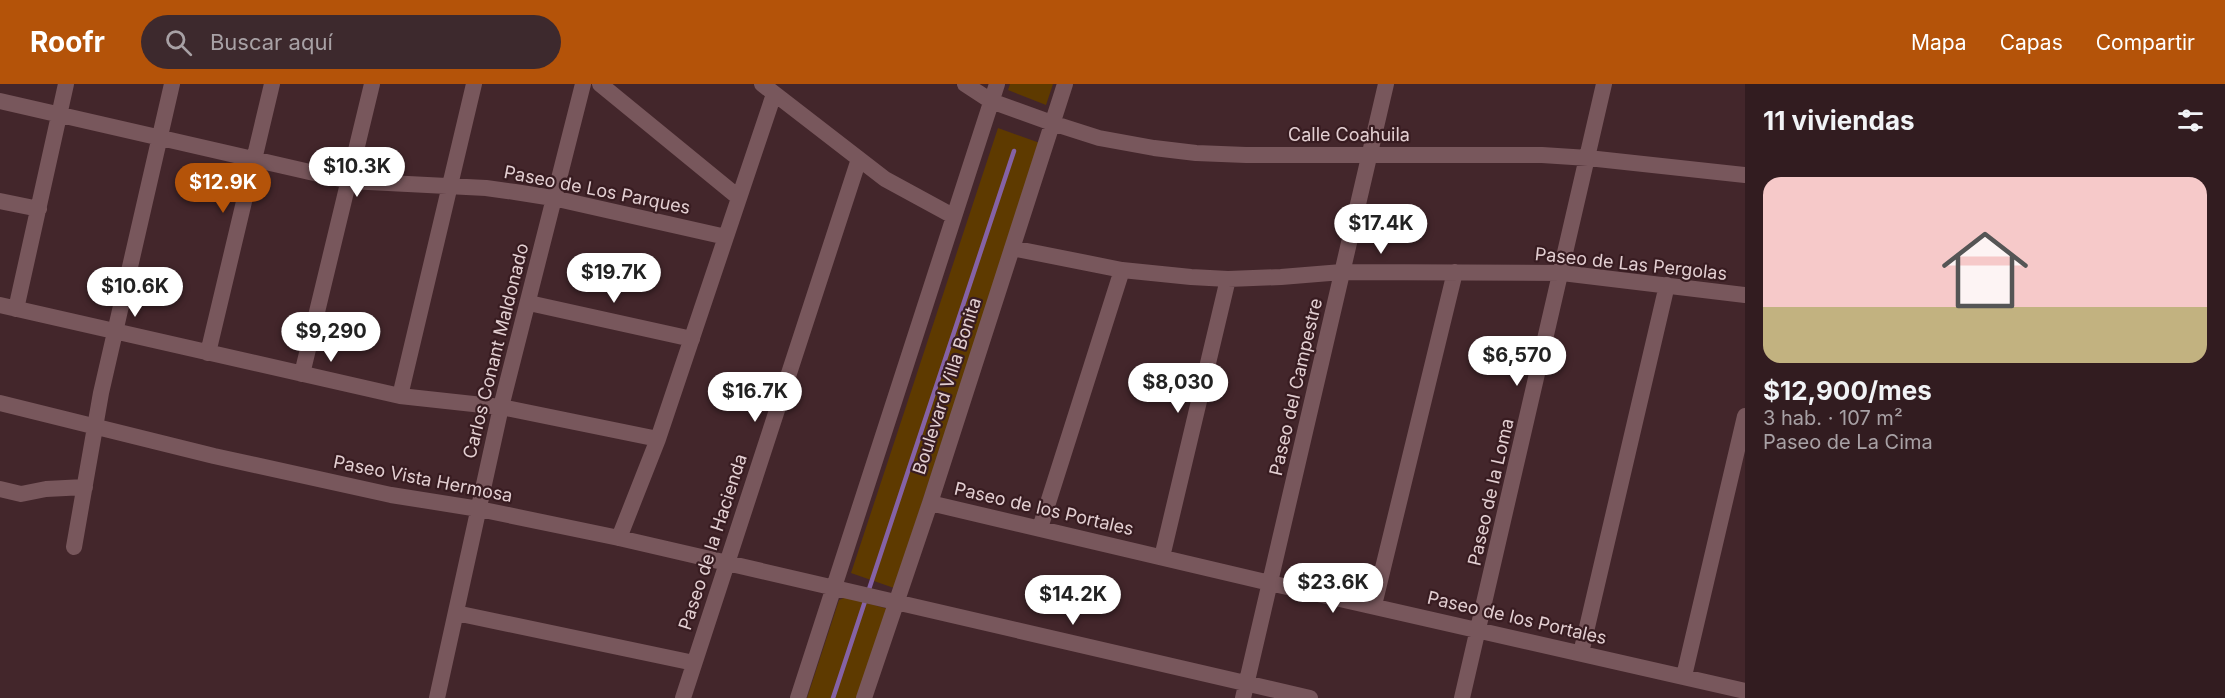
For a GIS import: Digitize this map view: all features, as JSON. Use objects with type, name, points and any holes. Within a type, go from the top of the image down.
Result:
[{"type":"street","points":[[66,84],[39,209],[8,307],[400,396],[501,407],[658,439]]},
{"type":"street","points":[[74,547],[114,332],[172,84]]},
{"type":"street","points":[[208,353],[272,84]]},
{"type":"street","points":[[302,374],[372,84]]},
{"type":"street","points":[[400,396],[474,84]]},
{"type":"street","name":"Carlos Conant Maldonado","points":[[437,698],[501,407],[583,84]]},
{"type":"street","points":[[600,84],[738,197]]},
{"type":"street","name":"Calle Coahuila","points":[[965,84],[995,103],[1099,138],[1196,153],[1542,155],[1745,175]]},
{"type":"street","points":[[798,698],[837,589],[953,216],[995,103],[997,84]]},
{"type":"street","name":"Boulevard Villa Bonita","points":[[864,698],[1012,248],[1048,122],[1065,84]]},
{"type":"street","name":"Paseo del Campestre","points":[[1245,691],[1386,84]]},
{"type":"street","name":"Paseo de la Loma","points":[[1462,698],[1605,84]]},
{"type":"street","points":[[619,538],[658,439],[726,237],[768,89],[885,179],[953,216]]},
{"type":"street","name":"Paseo de Los Parques","points":[[0,101],[349,181],[486,188],[553,198],[726,237]]},
{"type":"street","name":"Paseo de la Hacienda","points":[[683,698],[859,159]]},
{"type":"street","points":[[0,201],[39,209]]},
{"type":"street","name":"Paseo de Las Pergolas","points":[[1012,248],[1122,270],[1228,279],[1342,272],[1562,273],[1745,296]]},
{"type":"street","points":[[1040,528],[1122,270]]},
{"type":"street","points":[[1374,605],[1455,272]]},
{"type":"street","points":[[1162,557],[1228,279]]},
{"type":"street","points":[[1581,653],[1667,285]]},
{"type":"street","points":[[529,303],[692,339]]},
{"type":"street","name":"Paseo Vista Hermosa","points":[[0,403],[214,456],[391,495],[479,509],[619,538],[894,603]]},
{"type":"street","points":[[1684,676],[1745,416]]},
{"type":"street","points":[[0,489],[21,494],[46,489],[85,487]]},
{"type":"street","name":"Paseo de los Portales","points":[[930,503],[1745,691]]},
{"type":"street","points":[[894,603],[1245,691],[1310,698]]},
{"type":"street","points":[[456,613],[694,663]]},
{"type":"shaded area","points":[[1010,84],[1053,84],[1046,105],[1008,90]]},
{"type":"shaded area","points":[[998,128],[1040,143],[894,588],[851,573]]},
{"type":"shaded area","points":[[846,597],[888,609],[858,698],[807,698],[839,600]]},
{"type":"waterway","points":[[833,698],[1014,151]]}]
